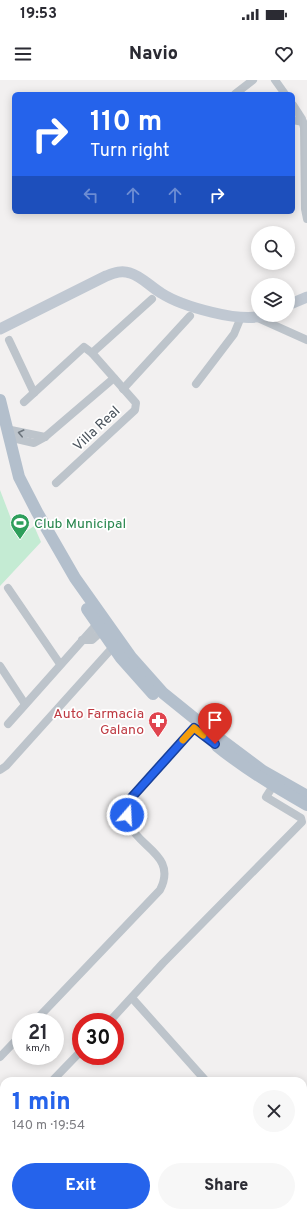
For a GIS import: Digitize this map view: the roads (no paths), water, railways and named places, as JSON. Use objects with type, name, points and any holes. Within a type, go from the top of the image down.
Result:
[{"type":"main road","points":[[0,400],[13,481],[96,630],[113,647],[132,672],[155,696],[242,766],[273,786],[307,805]]},
{"type":"main road","points":[[5,433],[19,477],[36,512],[75,578],[131,657],[163,693],[215,735],[263,771],[307,796]]},
{"type":"street","points":[[238,92],[253,80]]},
{"type":"street","points":[[275,80],[284,92]]},
{"type":"street","points":[[295,108],[305,125],[305,209],[307,219]]},
{"type":"street","points":[[295,121],[305,125]]},
{"type":"street","points":[[0,329],[106,276],[121,272],[134,274],[160,293],[179,302],[212,312],[241,317],[251,316]]},
{"type":"street","points":[[295,302],[307,297]]},
{"type":"street","points":[[24,402],[84,346],[92,352],[152,299]]},
{"type":"street","name":"Villa Real","points":[[123,389],[190,316]]},
{"type":"street","points":[[196,384],[234,334],[241,317]]},
{"type":"street","points":[[272,322],[307,340]]},
{"type":"street","points":[[9,340],[34,393]]},
{"type":"street","name":"Villa Real","points":[[56,483],[135,410],[136,403],[92,352]]},
{"type":"street","name":"Villa Real","points":[[5,433],[34,443],[44,438],[114,378]]},
{"type":"street","points":[[8,588],[60,664]]},
{"type":"street","points":[[8,724],[82,640],[96,630]]},
{"type":"street","points":[[0,770],[6,766],[113,647]]},
{"type":"street","points":[[0,666],[25,704]]},
{"type":"street","points":[[43,1013],[161,887],[164,872],[162,862],[156,853],[132,830],[128,820],[127,809],[132,797],[194,728]]},
{"type":"street","points":[[118,1013],[163,963],[302,822],[301,818],[266,797],[273,786]]},
{"type":"street","points":[[132,998],[202,1077]]},
{"type":"street","points":[[0,1057],[12,1044]]},
{"type":"street","points":[[56,1077],[72,1060]]},
{"type":"place","name":"Club Municipal","points":[[20,540]]},
{"type":"place","name":"Auto Farmacia Galano","points":[[158,738]]}]
